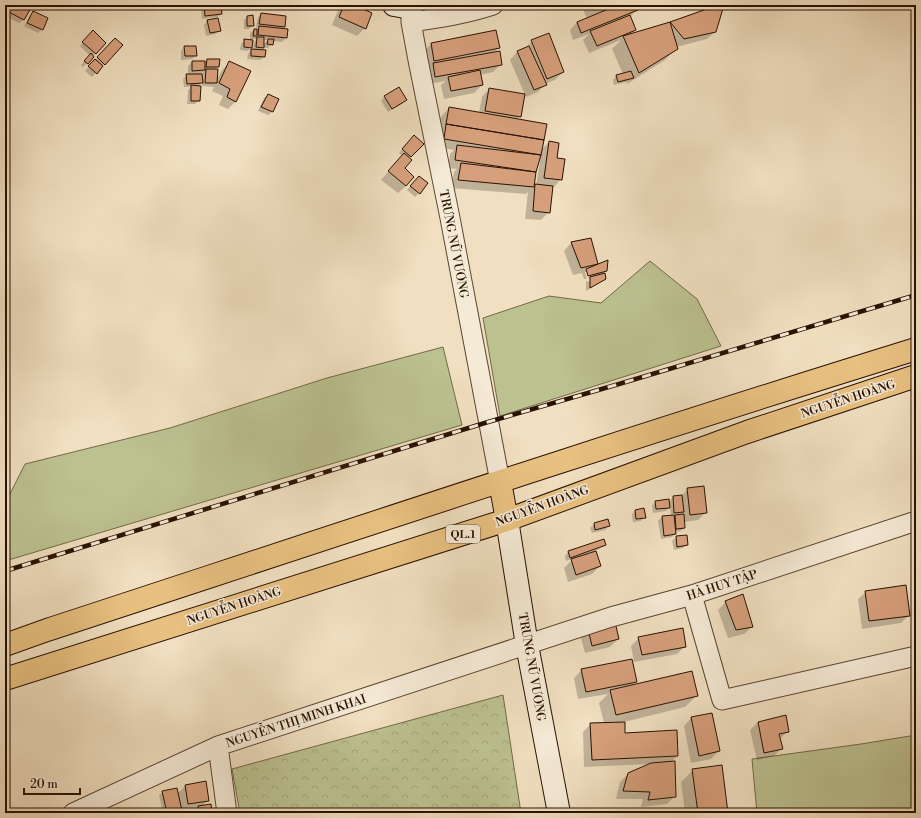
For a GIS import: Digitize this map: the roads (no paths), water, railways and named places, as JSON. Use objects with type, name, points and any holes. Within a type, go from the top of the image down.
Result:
[{"type":"highway","points":[[5,646],[47,630],[500,482],[768,395],[916,349]]},
{"type":"highway","name":"NGUYỄN HOÀNG","points":[[5,679],[507,520],[747,432],[916,376]]},
{"type":"highway","points":[[500,482],[507,520]]},
{"type":"street","points":[[407,10],[454,15],[479,10],[493,5]]},
{"type":"street","name":"TRƯNG NỮ VƯƠNG","points":[[407,10],[450,218],[500,482]]},
{"type":"street","name":"TRƯNG NỮ VƯƠNG","points":[[507,520],[527,645],[560,813]]},
{"type":"street","name":"HÀ HUY TẬP","points":[[527,645],[611,617],[692,595],[916,521]]},
{"type":"street","points":[[692,595],[722,700],[916,656]]},
{"type":"street","name":"NGUYỄN THỊ MINH KHAI","points":[[73,813],[218,746],[527,645]]},
{"type":"street","points":[[218,746],[227,813]]},
{"type":"railway","points":[[5,571],[488,422],[916,295]]}]
